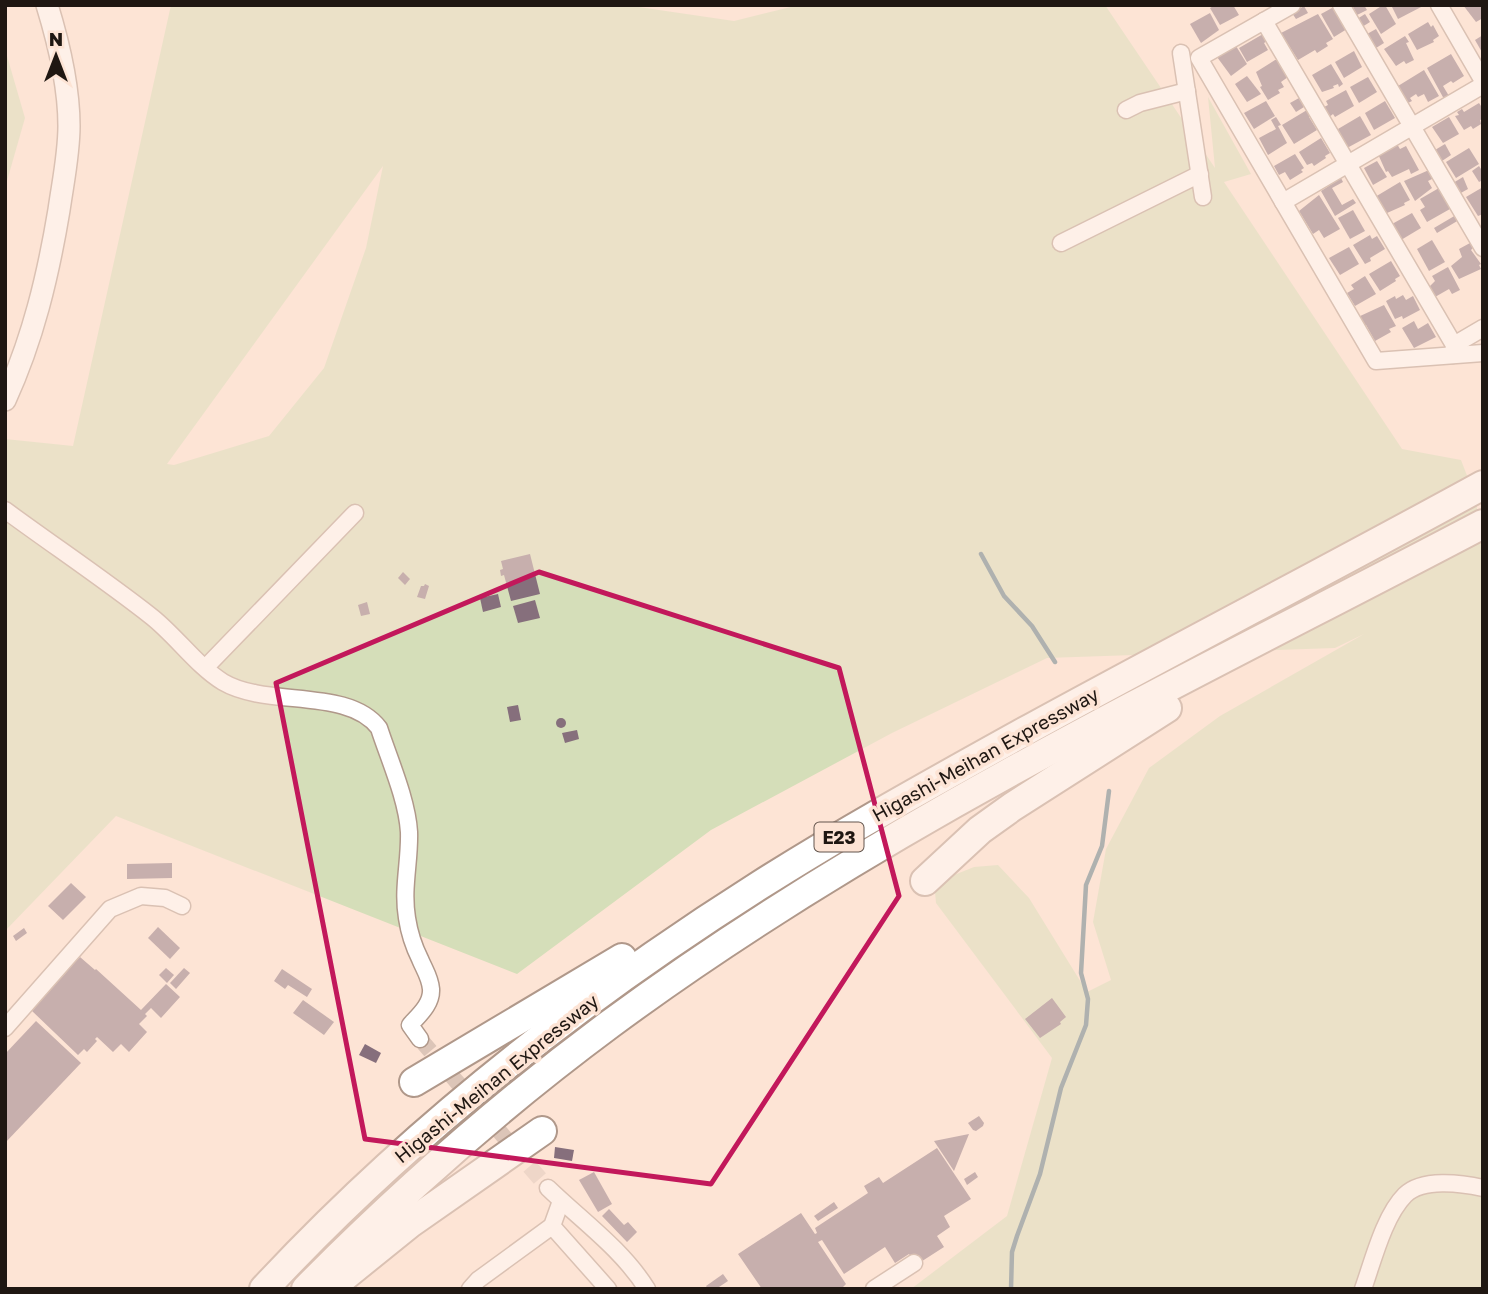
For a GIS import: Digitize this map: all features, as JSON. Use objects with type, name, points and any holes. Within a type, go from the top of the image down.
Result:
[{"type":"highway","name":"Higashi-Meihan Expressway","points":[[264,1289],[436,1122],[606,989],[760,884],[854,828],[1097,692],[1483,485]]},
{"type":"highway","name":"Higashi-Meihan Expressway","points":[[306,1289],[380,1215],[479,1128],[612,1022],[694,965],[867,855],[967,797],[1112,717],[1483,524]]},
{"type":"highway","points":[[925,881],[980,830],[1012,807],[1332,603]]},
{"type":"highway","points":[[414,1082],[794,858],[854,828]]},
{"type":"highway","points":[[330,1289],[408,1223],[542,1131]]},
{"type":"main road","points":[[5,400],[37,316],[56,225],[69,143],[68,99],[57,37],[47,5]]},
{"type":"street","points":[[1293,5],[1199,58],[1376,361],[1453,350],[1483,353]]},
{"type":"street","points":[[1341,5],[1483,248]]},
{"type":"street","points":[[1283,202],[1483,83],[1439,5]]},
{"type":"street","points":[[1264,22],[1453,350]]},
{"type":"street","points":[[1181,53],[1203,197]]},
{"type":"street","points":[[1126,110],[1187,89],[1214,84]]},
{"type":"street","points":[[1061,243],[1200,174]]},
{"type":"street","points":[[1453,350],[1483,328]]},
{"type":"street","points":[[5,510],[153,618],[223,682],[255,695],[337,705],[365,714],[373,720],[379,728],[407,820],[409,846],[404,894],[407,921],[419,958],[428,973],[432,991],[426,1008],[410,1025],[420,1039]]},
{"type":"street","points":[[206,667],[355,513]]},
{"type":"street","points":[[5,1028],[110,909],[141,896],[165,898],[182,906]]},
{"type":"street","points":[[1363,1289],[1391,1215],[1406,1194],[1423,1185],[1483,1188]]},
{"type":"street","points":[[548,1188],[578,1213],[647,1289]]},
{"type":"street","points":[[470,1289],[478,1280],[552,1226],[561,1201]]},
{"type":"street","points":[[552,1226],[608,1289]]},
{"type":"street","points":[[874,1289],[914,1263]]},
{"type":"highlighted area","points":[[539,572],[839,668],[899,896],[711,1184],[365,1139],[276,683]]},
{"type":"green space","points":[[171,5],[625,5],[734,21],[799,5],[1105,5],[1215,168],[1208,97],[1251,174],[1224,182],[1402,449],[1461,460],[1476,499],[1483,568],[1483,1289],[911,1289],[1007,1216],[1052,1058],[936,903],[935,892],[939,881],[974,867],[998,865],[1029,898],[1087,992],[1111,980],[1093,922],[1106,849],[1149,768],[1220,716],[1364,634],[1335,648],[1047,658],[892,733],[711,830],[517,974],[116,816],[5,931],[5,439],[73,446]],"holes":[[[383,166],[366,248],[324,368],[269,436],[174,465],[167,464]]]},
{"type":"green space","points":[[5,49],[25,118],[5,188]]},
{"type":"building","points":[[1215,5],[1233,5],[1239,15],[1220,25],[1210,8]]},
{"type":"building","points":[[1352,5],[1364,5],[1367,10],[1357,15]]},
{"type":"building","points":[[1383,5],[1396,24],[1381,34],[1369,14]]},
{"type":"building","points":[[1391,5],[1425,5],[1398,19]]},
{"type":"building","points":[[1463,5],[1483,5],[1483,18],[1476,22]]},
{"type":"building","points":[[1304,6],[1308,13],[1296,19],[1292,13]]},
{"type":"building","points":[[1335,8],[1347,29],[1334,37],[1321,14]]},
{"type":"building","points":[[1210,13],[1219,30],[1201,43],[1190,24]]},
{"type":"building","points":[[1318,14],[1333,39],[1317,53],[1315,50],[1298,60],[1281,33]]},
{"type":"building","points":[[1365,14],[1370,22],[1362,27],[1357,19]]},
{"type":"building","points":[[1428,22],[1439,36],[1434,42],[1417,50],[1408,34]]},
{"type":"building","points":[[1376,29],[1384,43],[1376,48],[1367,34]]},
{"type":"building","points":[[1263,34],[1268,50],[1247,62],[1239,48]]},
{"type":"building","points":[[1483,35],[1483,54],[1475,40]]},
{"type":"building","points":[[1405,36],[1414,60],[1406,64],[1404,61],[1396,66],[1384,49]]},
{"type":"building","points":[[1236,46],[1247,64],[1231,76],[1217,57]]},
{"type":"building","points":[[1354,51],[1362,67],[1344,78],[1335,62]]},
{"type":"building","points":[[1451,54],[1464,76],[1443,86],[1449,96],[1444,99],[1427,68]]},
{"type":"building","points":[[1278,60],[1288,77],[1281,82],[1284,87],[1278,90],[1280,93],[1268,100],[1260,87],[1262,86],[1256,72]]},
{"type":"building","points":[[1331,64],[1343,84],[1322,92],[1312,75]]},
{"type":"building","points":[[1424,70],[1439,96],[1428,102],[1424,94],[1418,97],[1416,94],[1408,103],[1398,86]]},
{"type":"building","points":[[1247,76],[1261,94],[1247,102],[1235,84]]},
{"type":"building","points":[[1368,77],[1377,92],[1359,103],[1350,87]]},
{"type":"building","points":[[1346,90],[1354,106],[1328,118],[1322,108],[1328,105],[1326,101]]},
{"type":"building","points":[[1299,98],[1304,107],[1296,112],[1290,103]]},
{"type":"building","points":[[1266,101],[1275,116],[1254,129],[1244,113]]},
{"type":"building","points":[[1385,101],[1395,118],[1374,130],[1365,113]]},
{"type":"building","points":[[1479,103],[1483,109],[1481,124],[1464,130],[1455,116],[1459,115],[1457,112],[1462,109],[1464,112]]},
{"type":"building","points":[[1307,110],[1317,130],[1294,144],[1282,125]]},
{"type":"building","points":[[1360,116],[1371,135],[1347,148],[1338,129]]},
{"type":"building","points":[[1276,117],[1287,143],[1268,155],[1259,138],[1276,129],[1271,120]]},
{"type":"building","points":[[1449,117],[1459,134],[1443,143],[1432,127]]},
{"type":"building","points":[[1321,138],[1330,153],[1314,166],[1312,163],[1307,165],[1299,152]]},
{"type":"building","points":[[1397,144],[1400,149],[1406,146],[1419,170],[1411,174],[1409,169],[1392,177],[1386,172],[1378,154]]},
{"type":"building","points":[[1445,144],[1451,155],[1442,161],[1435,150]]},
{"type":"building","points":[[1469,148],[1479,164],[1456,178],[1446,162]]},
{"type":"building","points":[[1295,154],[1304,168],[1301,170],[1303,172],[1290,180],[1285,172],[1279,175],[1274,166]]},
{"type":"building","points":[[1377,161],[1387,177],[1373,185],[1364,168]]},
{"type":"building","points":[[1479,166],[1483,172],[1483,180],[1479,182],[1472,171]]},
{"type":"building","points":[[1429,170],[1434,178],[1428,181],[1432,188],[1415,201],[1404,181]]},
{"type":"building","points":[[1463,177],[1468,189],[1459,194],[1453,183]]},
{"type":"building","points":[[1341,178],[1343,182],[1332,188],[1342,205],[1353,199],[1356,203],[1335,216],[1321,191]]},
{"type":"building","points":[[1400,182],[1410,200],[1387,213],[1375,197]]},
{"type":"building","points":[[1483,187],[1483,214],[1478,216],[1466,197]]},
{"type":"building","points":[[1439,188],[1450,209],[1427,222],[1420,210],[1425,207],[1420,199]]},
{"type":"building","points":[[1319,195],[1340,229],[1324,238],[1319,230],[1313,234],[1299,211]]},
{"type":"building","points":[[1353,210],[1365,231],[1350,239],[1338,218]]},
{"type":"building","points":[[1412,213],[1421,228],[1401,240],[1392,224]]},
{"type":"building","points":[[1456,215],[1459,220],[1437,233],[1434,228]]},
{"type":"building","points":[[1370,235],[1372,239],[1377,236],[1385,249],[1365,264],[1353,245]]},
{"type":"building","points":[[1432,240],[1445,262],[1429,271],[1417,249]]},
{"type":"building","points":[[1470,243],[1481,269],[1459,279],[1451,266],[1462,257],[1459,249]]},
{"type":"building","points":[[1349,247],[1359,264],[1340,275],[1329,258]]},
{"type":"building","points":[[1391,261],[1400,276],[1380,291],[1369,274]]},
{"type":"building","points":[[1448,267],[1460,290],[1452,294],[1449,289],[1435,297],[1429,287],[1435,281],[1432,276]]},
{"type":"building","points":[[1365,276],[1376,294],[1355,306],[1347,293],[1354,289],[1351,285]]},
{"type":"building","points":[[1403,295],[1406,300],[1413,296],[1420,310],[1403,319],[1402,316],[1395,319],[1386,301]]},
{"type":"building","points":[[1384,305],[1396,326],[1375,341],[1358,317]]},
{"type":"building","points":[[1414,321],[1418,329],[1428,323],[1436,337],[1414,348],[1402,328]]},
{"type":"building","points":[[530,554],[540,594],[511,601],[504,575],[501,576],[501,561]]},
{"type":"building","points":[[403,572],[410,579],[405,585],[398,578]]},
{"type":"building","points":[[421,586],[429,586],[425,599],[417,597]]},
{"type":"building","points":[[498,594],[501,607],[483,612],[480,598]]},
{"type":"building","points":[[535,600],[540,618],[518,623],[513,606]]},
{"type":"building","points":[[367,602],[370,614],[361,616],[358,605]]},
{"type":"building","points":[[518,705],[521,720],[510,722],[507,707]]},
{"type":"building","points":[[561,718],[565,719],[565,727],[561,728],[557,727],[556,723],[557,719]]},
{"type":"building","points":[[577,730],[579,739],[565,743],[562,733]]},
{"type":"building","points":[[172,863],[172,878],[127,879],[127,864]]},
{"type":"building","points":[[71,883],[86,897],[63,920],[48,906]]},
{"type":"building","points":[[158,927],[180,948],[170,959],[148,938]]},
{"type":"building","points":[[24,928],[27,933],[16,941],[13,936]]},
{"type":"building","points":[[69,957],[75,962],[80,957],[141,1010],[166,984],[180,997],[161,1018],[151,1008],[145,1014],[147,1016],[139,1024],[147,1032],[129,1052],[121,1044],[113,1052],[97,1037],[97,1041],[87,1052],[84,1049],[78,1055],[31,1010],[36,1005],[31,1000],[42,998],[54,985],[48,979],[54,973],[61,978],[69,969],[63,963]]},
{"type":"building","points":[[166,968],[174,975],[167,983],[159,975]]},
{"type":"building","points":[[184,968],[190,973],[176,989],[170,983]]},
{"type":"building","points":[[282,969],[312,989],[307,997],[288,985],[285,989],[274,981]]},
{"type":"building","points":[[1052,998],[1066,1017],[1061,1024],[1040,1038],[1025,1019]]},
{"type":"building","points":[[303,1000],[334,1022],[324,1035],[293,1013]]},
{"type":"building","points":[[36,1021],[81,1063],[5,1143],[5,1054]]},
{"type":"building","points":[[365,1044],[381,1053],[376,1063],[359,1055]]},
{"type":"building","points":[[979,1116],[984,1123],[976,1131],[968,1123]]},
{"type":"building","points":[[969,1134],[954,1171],[934,1141]]},
{"type":"building","points":[[555,1147],[574,1150],[572,1161],[554,1158]]},
{"type":"building","points":[[937,1148],[971,1199],[944,1216],[950,1227],[937,1236],[944,1247],[916,1265],[909,1254],[895,1263],[885,1247],[844,1274],[822,1240],[818,1242],[846,1284],[841,1289],[762,1289],[738,1254],[801,1213],[815,1234],[817,1233],[815,1228],[868,1193],[864,1186],[879,1177],[883,1183]]},
{"type":"building","points":[[594,1172],[612,1204],[598,1212],[579,1180]]},
{"type":"building","points":[[975,1172],[978,1177],[967,1185],[964,1179]]},
{"type":"building","points":[[834,1202],[838,1208],[818,1221],[814,1216]]},
{"type":"building","points":[[609,1209],[624,1225],[628,1222],[637,1232],[627,1242],[602,1216]]},
{"type":"building","points":[[723,1274],[728,1281],[716,1289],[708,1289],[706,1286]]},
{"type":"waterway","points":[[981,554],[1004,596],[1032,626],[1055,662]]},
{"type":"waterway","points":[[1011,1289],[1012,1252],[1040,1174],[1061,1088],[1086,1025],[1088,999],[1081,973],[1086,885],[1102,846],[1109,791]]},
{"type":"tunnel","points":[[420,1039],[548,1188]]}]
